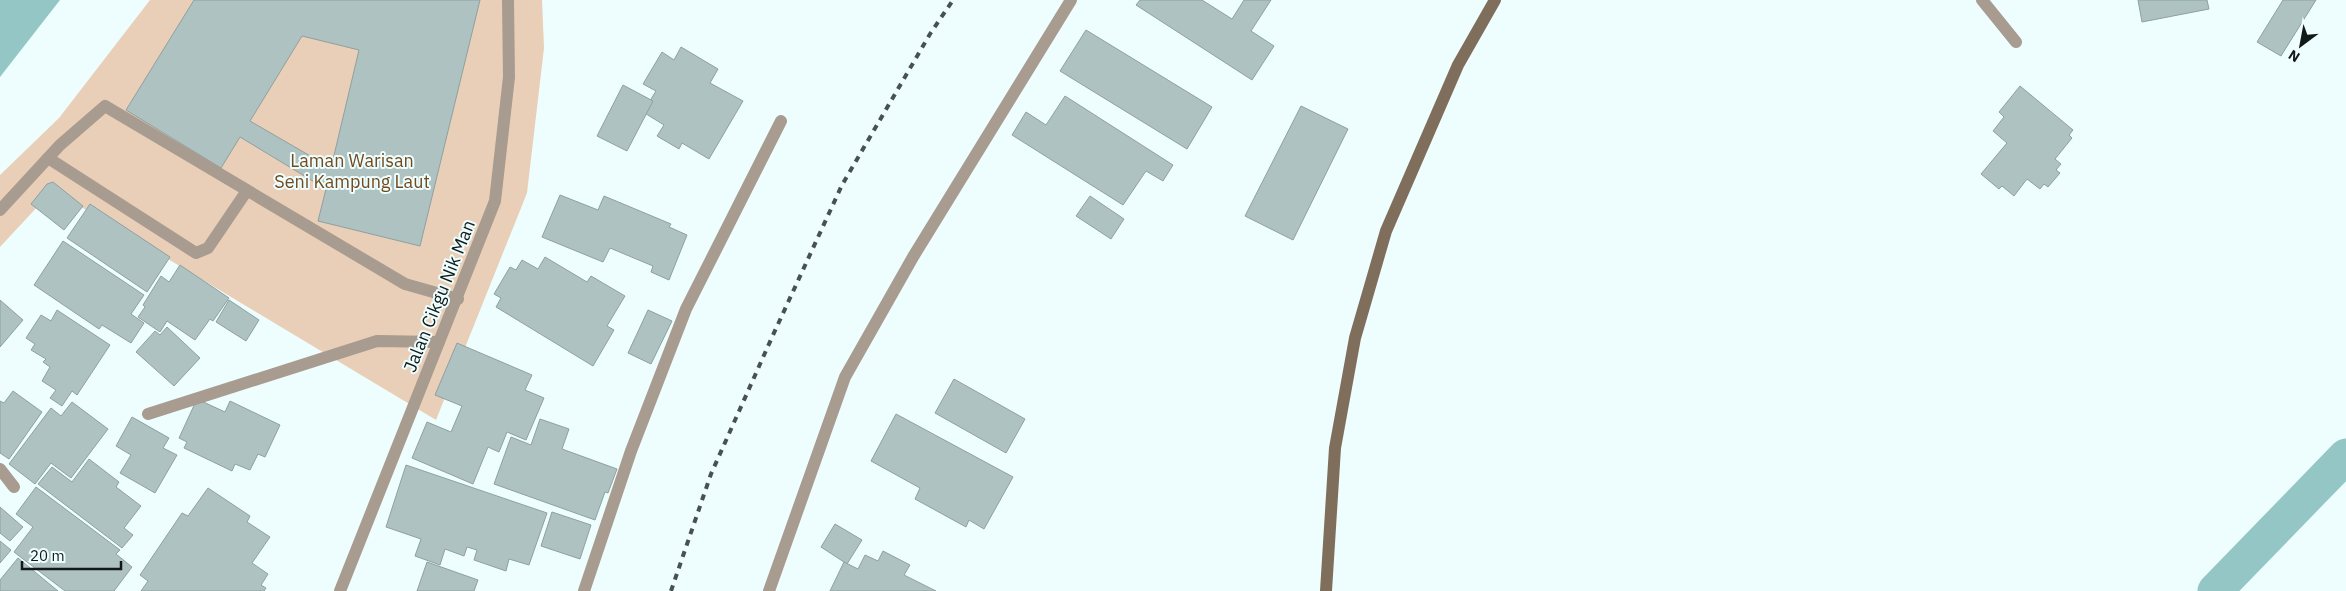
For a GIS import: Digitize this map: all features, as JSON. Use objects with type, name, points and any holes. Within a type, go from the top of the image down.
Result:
[{"type":"street","name":"Jalan Cikgu Nik Man","points":[[340,591],[439,342],[458,299],[495,201],[509,77],[508,0]]},
{"type":"street","points":[[769,591],[845,377],[918,249],[1072,0]]},
{"type":"street","points":[[1326,591],[1335,448],[1355,338],[1365,302],[1386,231],[1414,163],[1458,65],[1496,0]]},
{"type":"street","points":[[1982,0],[2016,42]]},
{"type":"street","points":[[0,210],[60,145],[105,106],[246,192],[405,284],[458,299]]},
{"type":"street","points":[[584,591],[631,451],[686,309],[781,121]]},
{"type":"street","points":[[48,158],[196,253],[208,248],[246,192]]},
{"type":"street","points":[[148,414],[377,341],[439,342]]},
{"type":"street","points":[[0,469],[14,487]]},
{"type":"green space","name":"Laman Warisan Seni Kampung Laut","points":[[150,0],[542,0],[544,48],[527,193],[436,420],[53,190],[0,247],[0,175],[59,118]]},
{"type":"water","points":[[0,0],[60,0],[0,77]]},
{"type":"building","points":[[194,0],[480,0],[420,246],[318,221],[326,189],[240,137],[221,168],[126,110]],"holes":[[[302,36],[359,50],[331,168],[250,121]]]},
{"type":"building","points":[[1140,0],[1202,0],[1232,19],[1244,0],[1271,0],[1251,31],[1274,46],[1252,80],[1136,5]]},
{"type":"building","points":[[2138,0],[2207,0],[2209,9],[2142,22]]},
{"type":"building","points":[[2283,0],[2316,0],[2281,56],[2257,42]]},
{"type":"building","points":[[1086,30],[1212,107],[1187,149],[1060,71]]},
{"type":"building","points":[[681,47],[718,69],[710,83],[743,101],[709,159],[682,143],[679,149],[657,136],[664,125],[643,112],[656,91],[643,84],[662,52],[674,60]]},
{"type":"building","points":[[623,85],[653,101],[627,151],[597,136]]},
{"type":"building","points":[[2020,86],[2073,130],[2069,135],[2072,138],[2055,159],[2061,164],[2056,170],[2060,173],[2048,187],[2044,184],[2040,189],[2027,179],[2014,196],[2002,186],[1999,189],[1981,174],[2007,143],[1993,131],[2004,117],[1999,112]]},
{"type":"building","points":[[1065,96],[1173,165],[1163,181],[1146,171],[1123,205],[1012,135],[1026,112],[1046,125]]},
{"type":"building","points":[[1301,106],[1348,129],[1293,240],[1245,216]]},
{"type":"building","points":[[53,182],[83,206],[64,230],[31,204],[47,184]]},
{"type":"building","points":[[560,195],[598,210],[604,196],[671,224],[669,227],[687,235],[669,280],[651,272],[653,266],[610,248],[603,262],[542,237]]},
{"type":"building","points":[[1090,196],[1124,219],[1111,239],[1076,216]]},
{"type":"building","points":[[90,204],[170,257],[147,292],[67,238]]},
{"type":"building","points":[[63,241],[144,295],[131,314],[144,323],[131,343],[102,325],[99,329],[34,285]]},
{"type":"building","points":[[545,257],[587,282],[591,276],[625,296],[607,326],[614,330],[593,366],[496,307],[501,298],[494,294],[510,267],[516,270],[522,260],[538,269]]},
{"type":"building","points":[[180,265],[229,298],[213,321],[210,319],[195,340],[167,321],[160,332],[138,317],[145,307],[143,305],[161,276],[169,282]]},
{"type":"building","points":[[0,300],[23,320],[0,347]]},
{"type":"building","points":[[229,300],[259,320],[246,341],[216,322]]},
{"type":"building","points":[[57,310],[110,345],[77,395],[72,391],[62,406],[50,398],[56,390],[42,381],[50,367],[43,362],[46,359],[31,350],[35,344],[26,338],[41,315],[51,321]]},
{"type":"building","points":[[648,310],[672,321],[651,364],[628,353]]},
{"type":"building","points":[[167,327],[200,358],[174,386],[136,352],[155,331],[160,335]]},
{"type":"building","points":[[457,343],[532,375],[525,390],[544,398],[526,440],[507,432],[499,452],[488,447],[473,484],[412,458],[427,422],[451,432],[462,406],[435,395]]},
{"type":"building","points":[[954,379],[1025,419],[1006,453],[935,413]]},
{"type":"building","points":[[13,391],[42,412],[9,459],[0,453],[0,401],[4,403]]},
{"type":"building","points":[[197,399],[225,412],[230,401],[280,425],[265,457],[258,454],[250,470],[235,464],[232,471],[184,448],[187,442],[179,438]]},
{"type":"building","points":[[72,402],[108,429],[71,478],[51,463],[35,484],[9,464],[51,408],[61,416]]},
{"type":"building","points":[[896,414],[1013,477],[984,529],[969,520],[966,527],[915,499],[920,488],[871,461]]},
{"type":"building","points":[[132,417],[169,438],[163,448],[177,455],[155,493],[120,473],[131,455],[116,446]]},
{"type":"building","points":[[540,419],[569,429],[562,449],[617,469],[608,493],[605,492],[595,520],[494,484],[511,437],[531,445]]},
{"type":"building","points":[[89,459],[119,482],[116,487],[141,506],[124,528],[133,535],[122,548],[38,484],[52,467],[72,482]]},
{"type":"building","points":[[406,465],[547,513],[529,565],[509,559],[506,571],[474,560],[477,550],[467,547],[464,556],[445,549],[440,565],[415,556],[421,539],[386,527]]},
{"type":"building","points":[[36,487],[120,550],[116,554],[132,567],[114,591],[65,591],[14,552],[33,527],[16,514]]},
{"type":"building","points":[[208,488],[250,516],[247,522],[270,537],[252,563],[268,574],[261,585],[266,588],[264,591],[141,591],[148,581],[140,575],[182,513],[188,516]]},
{"type":"building","points":[[0,507],[23,527],[10,541],[0,533]]},
{"type":"building","points":[[552,512],[591,525],[580,559],[541,546]]},
{"type":"building","points":[[835,524],[862,540],[847,564],[821,547]]},
{"type":"building","points":[[0,541],[11,550],[0,563]]},
{"type":"building","points":[[883,551],[910,565],[904,575],[936,591],[830,591],[844,562],[858,569],[865,555],[878,561]]},
{"type":"building","points":[[18,558],[58,591],[0,591],[0,580]]},
{"type":"building","points":[[427,562],[478,580],[474,591],[417,591]]},
{"type":"waterway","points":[[2215,591],[2346,456]]},
{"type":"railway","points":[[671,591],[711,474],[842,185],[930,34],[953,0]]}]
